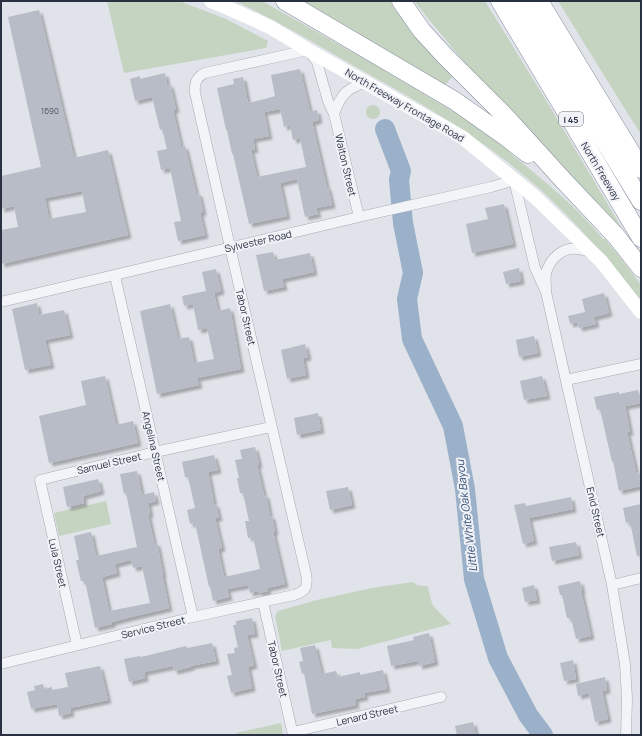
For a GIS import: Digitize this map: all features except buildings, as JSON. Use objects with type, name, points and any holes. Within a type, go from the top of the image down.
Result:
[{"type":"highway","points":[[285,1],[455,101],[564,181]]},
{"type":"highway","points":[[401,1],[422,31],[444,56],[505,116],[616,236],[641,268]]},
{"type":"highway","name":"North Freeway","points":[[500,1],[641,238]]},
{"type":"highway","name":"North Freeway","points":[[519,1],[641,201]]},
{"type":"highway","points":[[539,1],[641,169]]},
{"type":"main road","name":"North Freeway Frontage Road","points":[[211,1],[270,27],[462,137],[535,197],[592,252],[601,261],[641,312]]},
{"type":"street","name":"Tabor Street","points":[[305,589],[307,582],[306,574],[194,87],[198,78],[202,74],[308,50]]},
{"type":"street","name":"Walton Street","points":[[308,50],[317,62],[328,101],[334,114],[358,217]]},
{"type":"street","points":[[334,114],[338,102],[348,90],[366,82]]},
{"type":"street","name":"Sylvester Road","points":[[1,302],[358,217],[492,187],[514,180]]},
{"type":"street","name":"Enid Street","points":[[514,180],[535,268],[546,292],[612,585],[625,664],[627,698],[626,735]]},
{"type":"street","name":"Enid Street","points":[[546,292],[546,272],[558,254],[564,250],[570,249],[580,249],[592,252]]},
{"type":"street","name":"Angelina Street","points":[[115,276],[193,617]]},
{"type":"street","points":[[566,380],[641,364]]},
{"type":"street","name":"Samuel Street","points":[[40,480],[155,452],[271,427]]},
{"type":"street","name":"Lula Street","points":[[40,480],[77,646]]},
{"type":"street","points":[[612,585],[641,578]]},
{"type":"street","name":"Service Street","points":[[1,664],[193,617],[294,595],[305,589]]},
{"type":"street","name":"Tabor Street","points":[[263,602],[293,733]]},
{"type":"street","name":"Lenard Street","points":[[293,733],[441,697]]},
{"type":"green space","points":[[107,1],[179,1],[226,19],[268,41],[266,48],[124,73]]},
{"type":"green space","points":[[235,1],[262,1],[377,66],[462,117],[512,152],[510,153],[559,194],[582,215],[603,239],[605,239],[641,285],[641,302],[599,250],[569,217],[520,172],[481,142],[419,103],[295,32]]},
{"type":"green space","points":[[303,1],[392,1],[453,76],[445,85]]},
{"type":"green space","points":[[414,1],[485,1],[629,240],[459,56]]},
{"type":"green space","points":[[558,1],[641,1],[641,134],[628,114]]},
{"type":"green space","points":[[370,105],[376,105],[380,109],[380,115],[376,119],[370,119],[366,115],[366,109]]},
{"type":"green space","points":[[106,501],[111,524],[59,536],[54,513]]},
{"type":"green space","points":[[413,582],[417,585],[428,587],[432,604],[451,624],[357,649],[332,648],[331,640],[282,651],[275,616],[278,611],[317,600],[372,588]]},
{"type":"green space","points":[[281,723],[283,735],[237,735],[236,733]]},
{"type":"waterway","name":"Little White Oak Bayou","points":[[385,129],[401,171],[399,180],[403,223],[413,273],[407,299],[412,339],[453,426],[465,489],[474,579],[498,658],[528,715],[543,735]]}]
